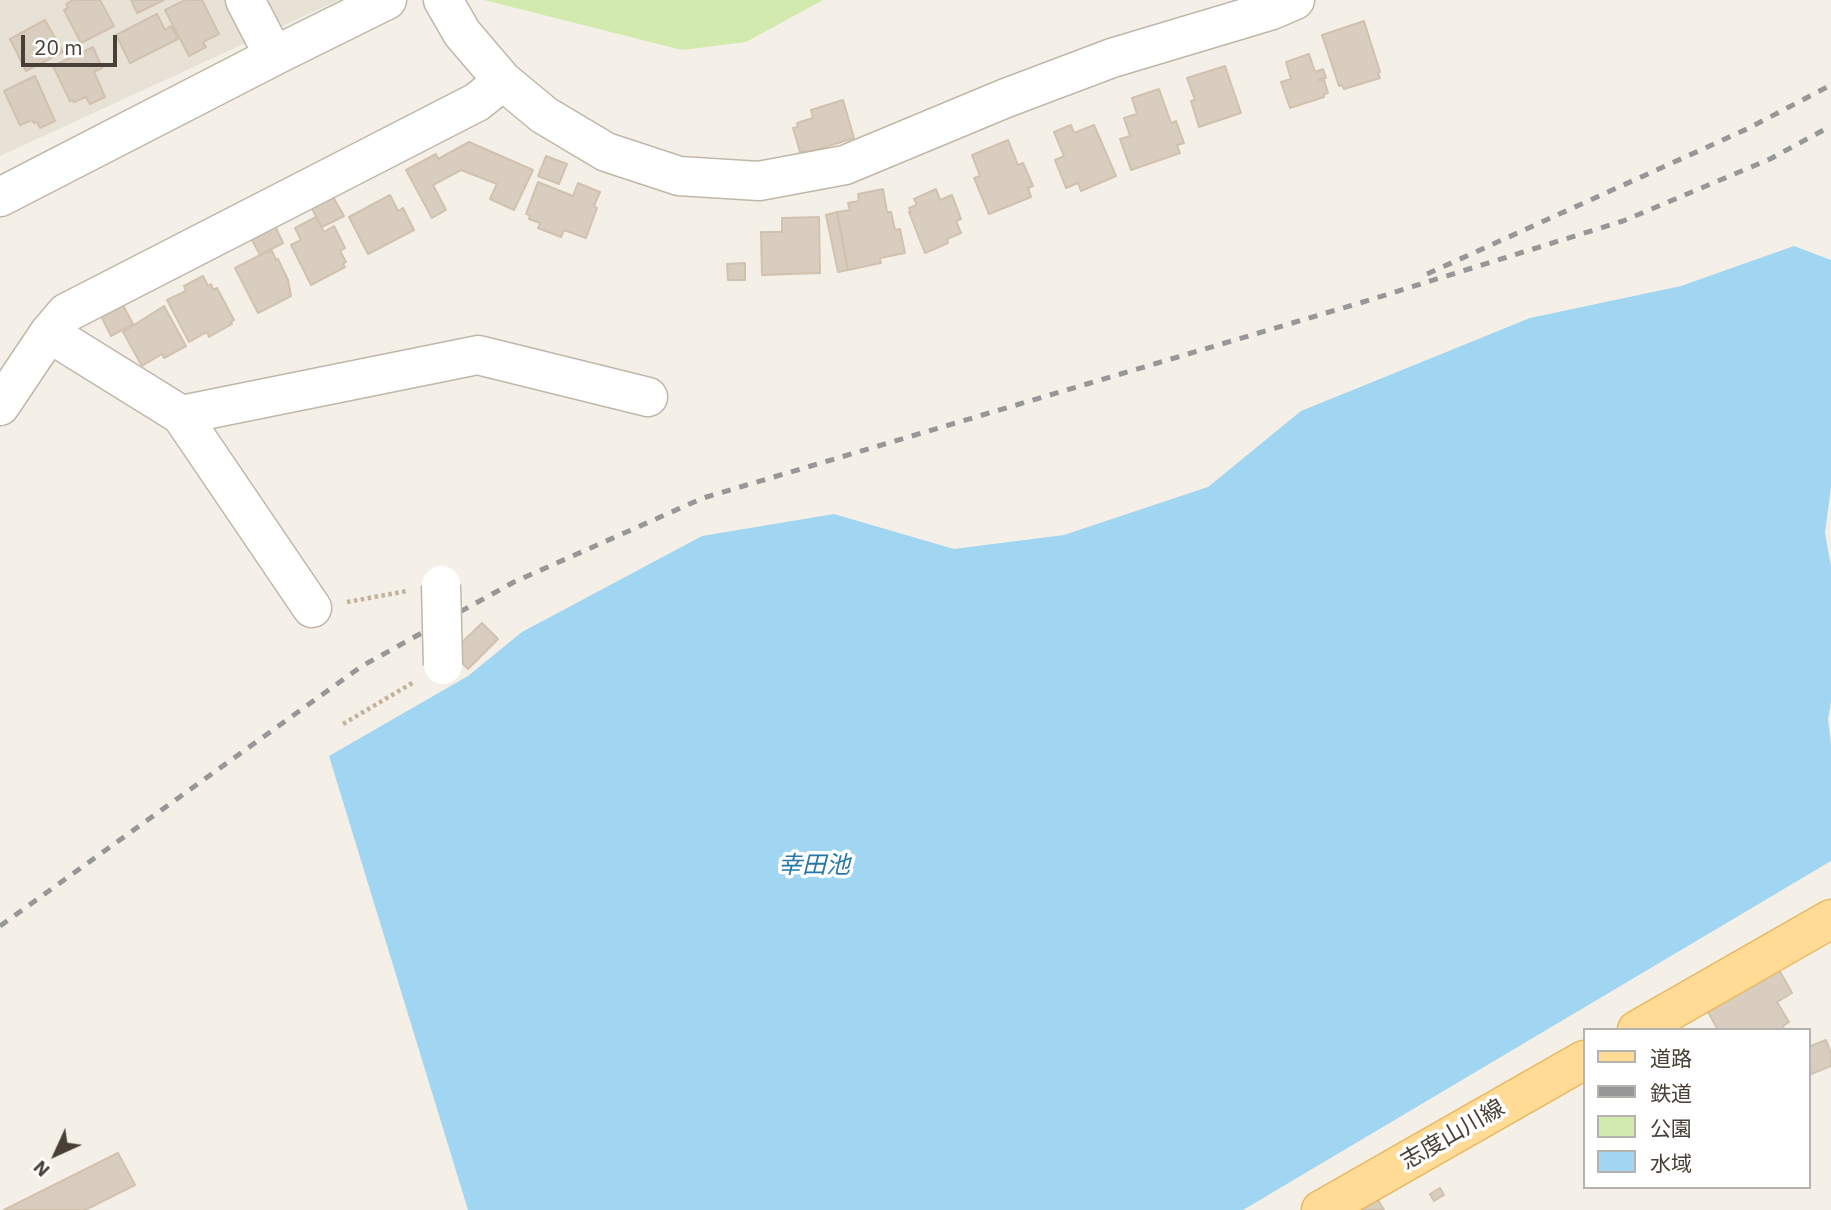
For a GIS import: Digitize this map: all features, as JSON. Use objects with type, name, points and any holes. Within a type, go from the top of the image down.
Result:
[{"type":"main road","points":[[1640,1028],[1831,919]]},
{"type":"main road","name":"志度山川線","points":[[1321,1210],[1582,1061]]},
{"type":"street","points":[[245,0],[274,56]]},
{"type":"street","points":[[0,197],[387,0]]},
{"type":"street","points":[[443,0],[461,33],[503,81],[544,115],[606,152],[679,176],[760,181],[845,165],[1006,98],[1112,58],[1272,10],[1295,0]]},
{"type":"street","points":[[0,406],[49,333],[66,313],[477,102],[503,81]]},
{"type":"street","points":[[49,333],[181,415],[312,608]]},
{"type":"street","points":[[181,415],[478,355],[648,397]]},
{"type":"street","points":[[441,585],[443,665]]},
{"type":"path","points":[[312,608],[441,585]]},
{"type":"path","points":[[343,724],[443,665]]},
{"type":"shaded area","points":[[0,0],[339,0],[0,156]]},
{"type":"green space","points":[[484,0],[823,0],[746,42],[682,50]]},
{"type":"water","name":"幸田池","points":[[1794,246],[1831,260],[1831,487],[1825,533],[1831,566],[1831,702],[1828,719],[1831,745],[1831,861],[1243,1210],[468,1210],[329,756],[468,676],[522,632],[702,536],[834,514],[954,549],[1064,535],[1208,487],[1301,411],[1530,318],[1681,286]]},
{"type":"building","points":[[73,0],[100,0],[114,26],[81,43],[64,10],[68,8],[66,4]]},
{"type":"building","points":[[131,0],[164,0],[137,13]]},
{"type":"building","points":[[185,0],[202,0],[219,34],[203,42],[206,47],[189,56],[165,10]]},
{"type":"building","points":[[157,14],[165,30],[171,26],[178,39],[130,63],[116,35]]},
{"type":"building","points":[[45,20],[63,52],[26,71],[10,39]]},
{"type":"building","points":[[1364,21],[1380,78],[1344,89],[1342,85],[1339,86],[1322,35]]},
{"type":"building","points":[[93,47],[102,68],[94,72],[105,97],[90,104],[86,97],[70,101],[53,66]]},
{"type":"building","points":[[1309,54],[1315,72],[1323,69],[1326,78],[1318,80],[1324,80],[1328,93],[1324,94],[1324,97],[1290,108],[1281,82],[1291,79],[1286,62]]},
{"type":"building","points":[[1225,66],[1241,113],[1199,127],[1191,101],[1195,100],[1187,78]]},
{"type":"building","points":[[35,76],[55,121],[40,128],[37,122],[32,120],[20,125],[4,91]]},
{"type":"building","points":[[1159,89],[1171,123],[1176,121],[1184,143],[1177,145],[1180,153],[1131,170],[1120,139],[1130,136],[1124,118],[1137,114],[1132,98]]},
{"type":"building","points":[[843,100],[854,138],[806,153],[800,152],[793,128],[798,127],[797,123],[813,118],[811,110]]},
{"type":"building","points":[[1071,125],[1074,133],[1094,125],[1116,176],[1081,191],[1078,183],[1066,188],[1055,160],[1064,156],[1054,132]]},
{"type":"building","points":[[1008,140],[1018,165],[1023,163],[1033,186],[1028,188],[1031,197],[989,214],[974,178],[980,176],[972,155]]},
{"type":"building","points":[[469,142],[533,170],[514,210],[490,199],[497,184],[461,170],[433,185],[446,210],[432,218],[406,170],[436,154],[438,159]]},
{"type":"building","points":[[546,156],[567,164],[559,184],[538,176]]},
{"type":"building","points":[[538,182],[573,196],[578,183],[600,192],[586,238],[564,230],[561,237],[538,228],[540,223],[529,219],[530,215],[526,214]]},
{"type":"building","points":[[883,189],[887,212],[891,212],[895,230],[900,229],[905,253],[880,258],[881,263],[848,270],[837,212],[850,210],[848,203],[859,201],[858,194]]},
{"type":"building","points":[[936,189],[940,200],[952,195],[961,219],[956,221],[961,233],[947,239],[948,243],[925,253],[909,208],[917,205],[914,199]]},
{"type":"building","points":[[332,195],[344,216],[322,227],[311,207]]},
{"type":"building","points":[[390,195],[398,211],[403,208],[414,230],[368,254],[349,217]]},
{"type":"building","points":[[837,212],[848,270],[838,272],[826,215]]},
{"type":"building","points":[[316,217],[324,232],[334,226],[345,248],[340,251],[346,262],[343,264],[345,267],[311,285],[291,245],[301,240],[295,228]]},
{"type":"building","points":[[819,217],[820,273],[762,275],[761,232],[782,232],[782,218]]},
{"type":"building","points":[[275,226],[283,243],[260,255],[251,238]]},
{"type":"building","points":[[272,251],[276,260],[278,259],[288,280],[291,296],[258,313],[235,268]]},
{"type":"building","points":[[745,263],[745,280],[728,280],[727,264]]},
{"type":"building","points":[[203,276],[208,286],[211,284],[213,290],[217,288],[234,320],[232,324],[209,337],[207,332],[189,342],[167,300],[186,291],[184,286]]},
{"type":"building","points":[[123,305],[133,324],[111,336],[101,316]]},
{"type":"building","points":[[164,306],[186,346],[164,358],[162,354],[142,366],[123,332]]},
{"type":"building","points":[[482,623],[498,639],[468,669],[452,652]]},
{"type":"building","points":[[1778,968],[1792,993],[1777,1002],[1789,1022],[1784,1028],[1717,1028],[1708,1012],[1723,1003],[1722,1001]]},
{"type":"building","points":[[1826,1040],[1831,1053],[1831,1066],[1811,1074],[1810,1046]]},
{"type":"building","points":[[118,1153],[135,1185],[85,1210],[4,1210]]},
{"type":"building","points":[[1440,1188],[1444,1195],[1434,1201],[1430,1194]]},
{"type":"building","points":[[1378,1200],[1384,1210],[1361,1210]]},
{"type":"railway","points":[[1427,274],[1747,129],[1831,85]]},
{"type":"railway","points":[[0,926],[362,666],[514,582],[703,498],[1363,302],[1623,221],[1770,159],[1831,126]]}]
